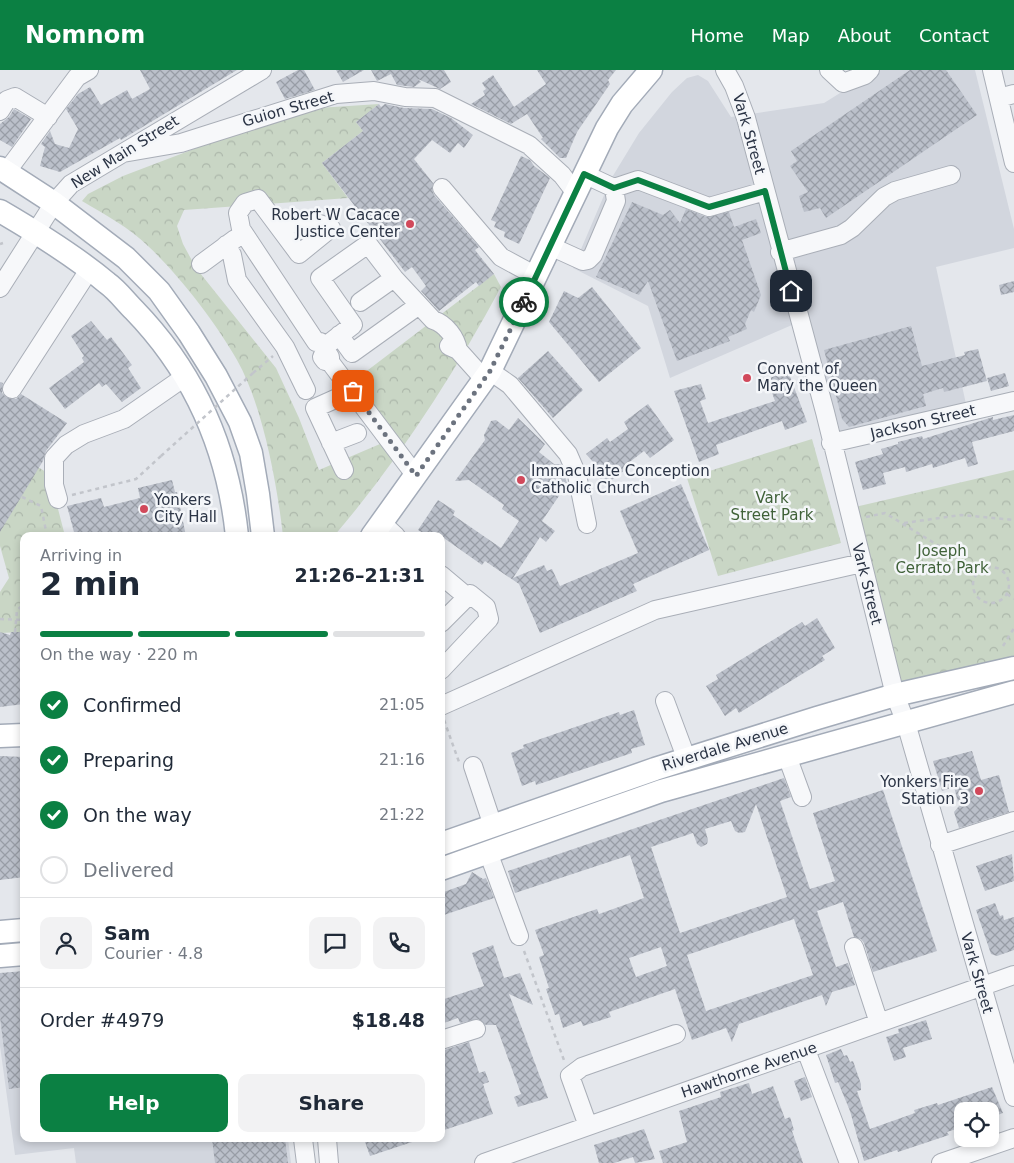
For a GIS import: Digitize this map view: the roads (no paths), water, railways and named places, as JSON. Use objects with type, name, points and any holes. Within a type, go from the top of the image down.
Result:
[{"type":"main road","points":[[383,532],[416,476],[487,375],[607,128],[622,104],[651,70]]},
{"type":"main road","points":[[3,169],[54,203],[126,258],[159,291],[216,376],[240,422],[251,453],[263,532]]},
{"type":"main road","points":[[0,211],[108,283],[148,324],[186,376],[220,448],[233,497],[237,532]]},
{"type":"main road","name":"Riverdale Avenue","points":[[445,843],[655,769],[895,695],[1014,668]]},
{"type":"main road","name":"Riverdale Avenue","points":[[445,868],[661,791],[1014,692]]},
{"type":"main road","points":[[0,736],[20,735]]},
{"type":"main road","points":[[0,932],[20,930]]},
{"type":"main road","points":[[0,956],[20,954]]},
{"type":"street","points":[[3,169],[48,117],[77,78],[89,70]]},
{"type":"street","name":"New Main Street","points":[[0,288],[54,203],[71,184],[262,70]]},
{"type":"street","name":"Vark Street","points":[[725,70],[734,86],[746,118],[895,695],[906,723],[1014,1097]]},
{"type":"street","points":[[829,70],[843,83],[870,70]]},
{"type":"street","points":[[848,70],[855,70]]},
{"type":"street","points":[[992,70],[1006,96],[1014,163]]},
{"type":"street","name":"Guion Street","points":[[123,153],[181,143],[336,94],[374,91],[405,97],[435,98],[529,145],[562,175],[580,183]]},
{"type":"street","points":[[0,111],[7,100],[15,97],[48,117]]},
{"type":"street","points":[[780,252],[841,235],[890,194],[951,175]]},
{"type":"street","points":[[580,183],[614,188],[638,180],[709,207],[765,191]]},
{"type":"street","points":[[442,188],[501,256],[536,276]]},
{"type":"street","points":[[550,246],[583,261],[588,260],[594,255],[616,201],[614,188]]},
{"type":"street","points":[[279,226],[258,199],[245,203],[238,213],[243,232],[316,341],[416,476]]},
{"type":"street","points":[[201,264],[243,232]]},
{"type":"street","points":[[283,344],[316,341],[339,335],[353,325],[320,278],[368,244],[394,278],[433,320],[434,328],[451,348],[458,350],[487,375],[510,385],[568,454],[577,475],[587,524]]},
{"type":"street","points":[[226,245],[232,254],[237,280],[283,344],[344,470]]},
{"type":"street","points":[[12,389],[89,270]]},
{"type":"street","points":[[360,302],[394,278]]},
{"type":"street","points":[[339,335],[352,353],[419,305]]},
{"type":"street","points":[[58,499],[54,485],[54,458],[66,445],[84,434],[124,419],[186,376]]},
{"type":"street","points":[[310,397],[353,391]]},
{"type":"street","name":"Jackson Street","points":[[831,443],[1014,401]]},
{"type":"street","points":[[331,443],[357,433]]},
{"type":"street","points":[[445,704],[655,610],[862,563]]},
{"type":"street","points":[[445,579],[459,588],[464,599]]},
{"type":"street","points":[[445,619],[470,594],[486,607],[490,619],[445,666]]},
{"type":"street","points":[[665,701],[687,760]]},
{"type":"street","points":[[787,756],[802,797]]},
{"type":"street","points":[[473,766],[492,826]]},
{"type":"street","points":[[940,845],[1014,821]]},
{"type":"street","points":[[488,852],[519,936]]},
{"type":"street","points":[[854,947],[879,1023]]},
{"type":"street","name":"Hawthorne Avenue","points":[[484,1163],[1014,975]]},
{"type":"street","points":[[445,1039],[476,1028]]},
{"type":"street","points":[[588,1126],[570,1076],[582,1067],[676,1034]]},
{"type":"street","points":[[806,1050],[849,1163]]},
{"type":"street","points":[[941,1163],[1014,1138]]},
{"type":"street","points":[[303,1142],[306,1163]]},
{"type":"street","points":[[326,1142],[329,1163]]},
{"type":"place","name":"Robert W Cacace Justice Center","points":[[410,224]]},
{"type":"place","name":"Convent of Mary the Queen","points":[[747,378]]},
{"type":"place","name":"Immaculate Conception Catholic Church","points":[[521,480]]},
{"type":"place","name":"Yonkers City Hall","points":[[144,509]]},
{"type":"place","name":"Yonkers Fire Station 3","points":[[979,791]]},
{"type":"park label","name":"Vark Street Park","points":[[772,506]]},
{"type":"park label","name":"Joseph Cerrato Park","points":[[942,560]]}]
